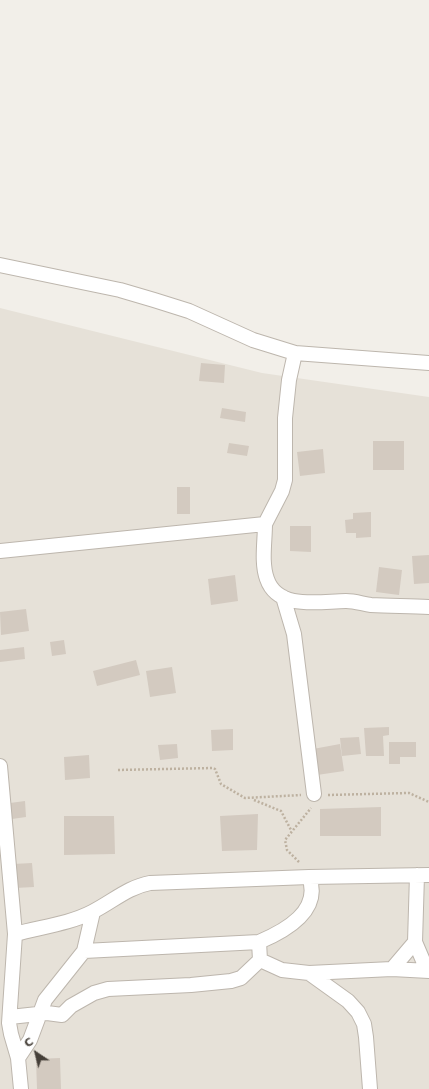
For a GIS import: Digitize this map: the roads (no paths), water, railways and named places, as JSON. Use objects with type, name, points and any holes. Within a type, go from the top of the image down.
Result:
[{"type":"street","points":[[0,265],[120,290],[154,300],[189,311],[253,340],[295,353],[429,363]]},
{"type":"street","points":[[295,353],[289,380],[285,418],[285,480],[282,491],[265,524],[265,570],[267,580],[273,589],[283,597],[295,601],[348,601],[369,605],[429,607]]},
{"type":"street","points":[[0,551],[265,524]]},
{"type":"street","points":[[283,597],[294,634],[318,795]]},
{"type":"street","points":[[0,766],[15,934],[10,1016],[11,1034],[18,1058],[21,1089]]},
{"type":"street","points":[[15,934],[78,918],[93,912],[138,885],[309,877],[423,875],[415,942],[428,971],[392,969],[309,973],[282,970],[260,960]]},
{"type":"street","points":[[84,951],[259,942],[278,934],[302,915],[310,899],[311,889],[309,877]]},
{"type":"street","points":[[18,1058],[30,1040],[45,1000],[84,951],[93,912]]},
{"type":"street","points":[[10,1016],[39,1014],[62,1015],[82,999],[94,993],[108,989],[191,985],[236,979],[249,972],[260,960],[259,942]]},
{"type":"street","points":[[392,969],[415,942]]},
{"type":"street","points":[[309,973],[348,1001],[358,1012],[364,1024],[370,1089]]}]
